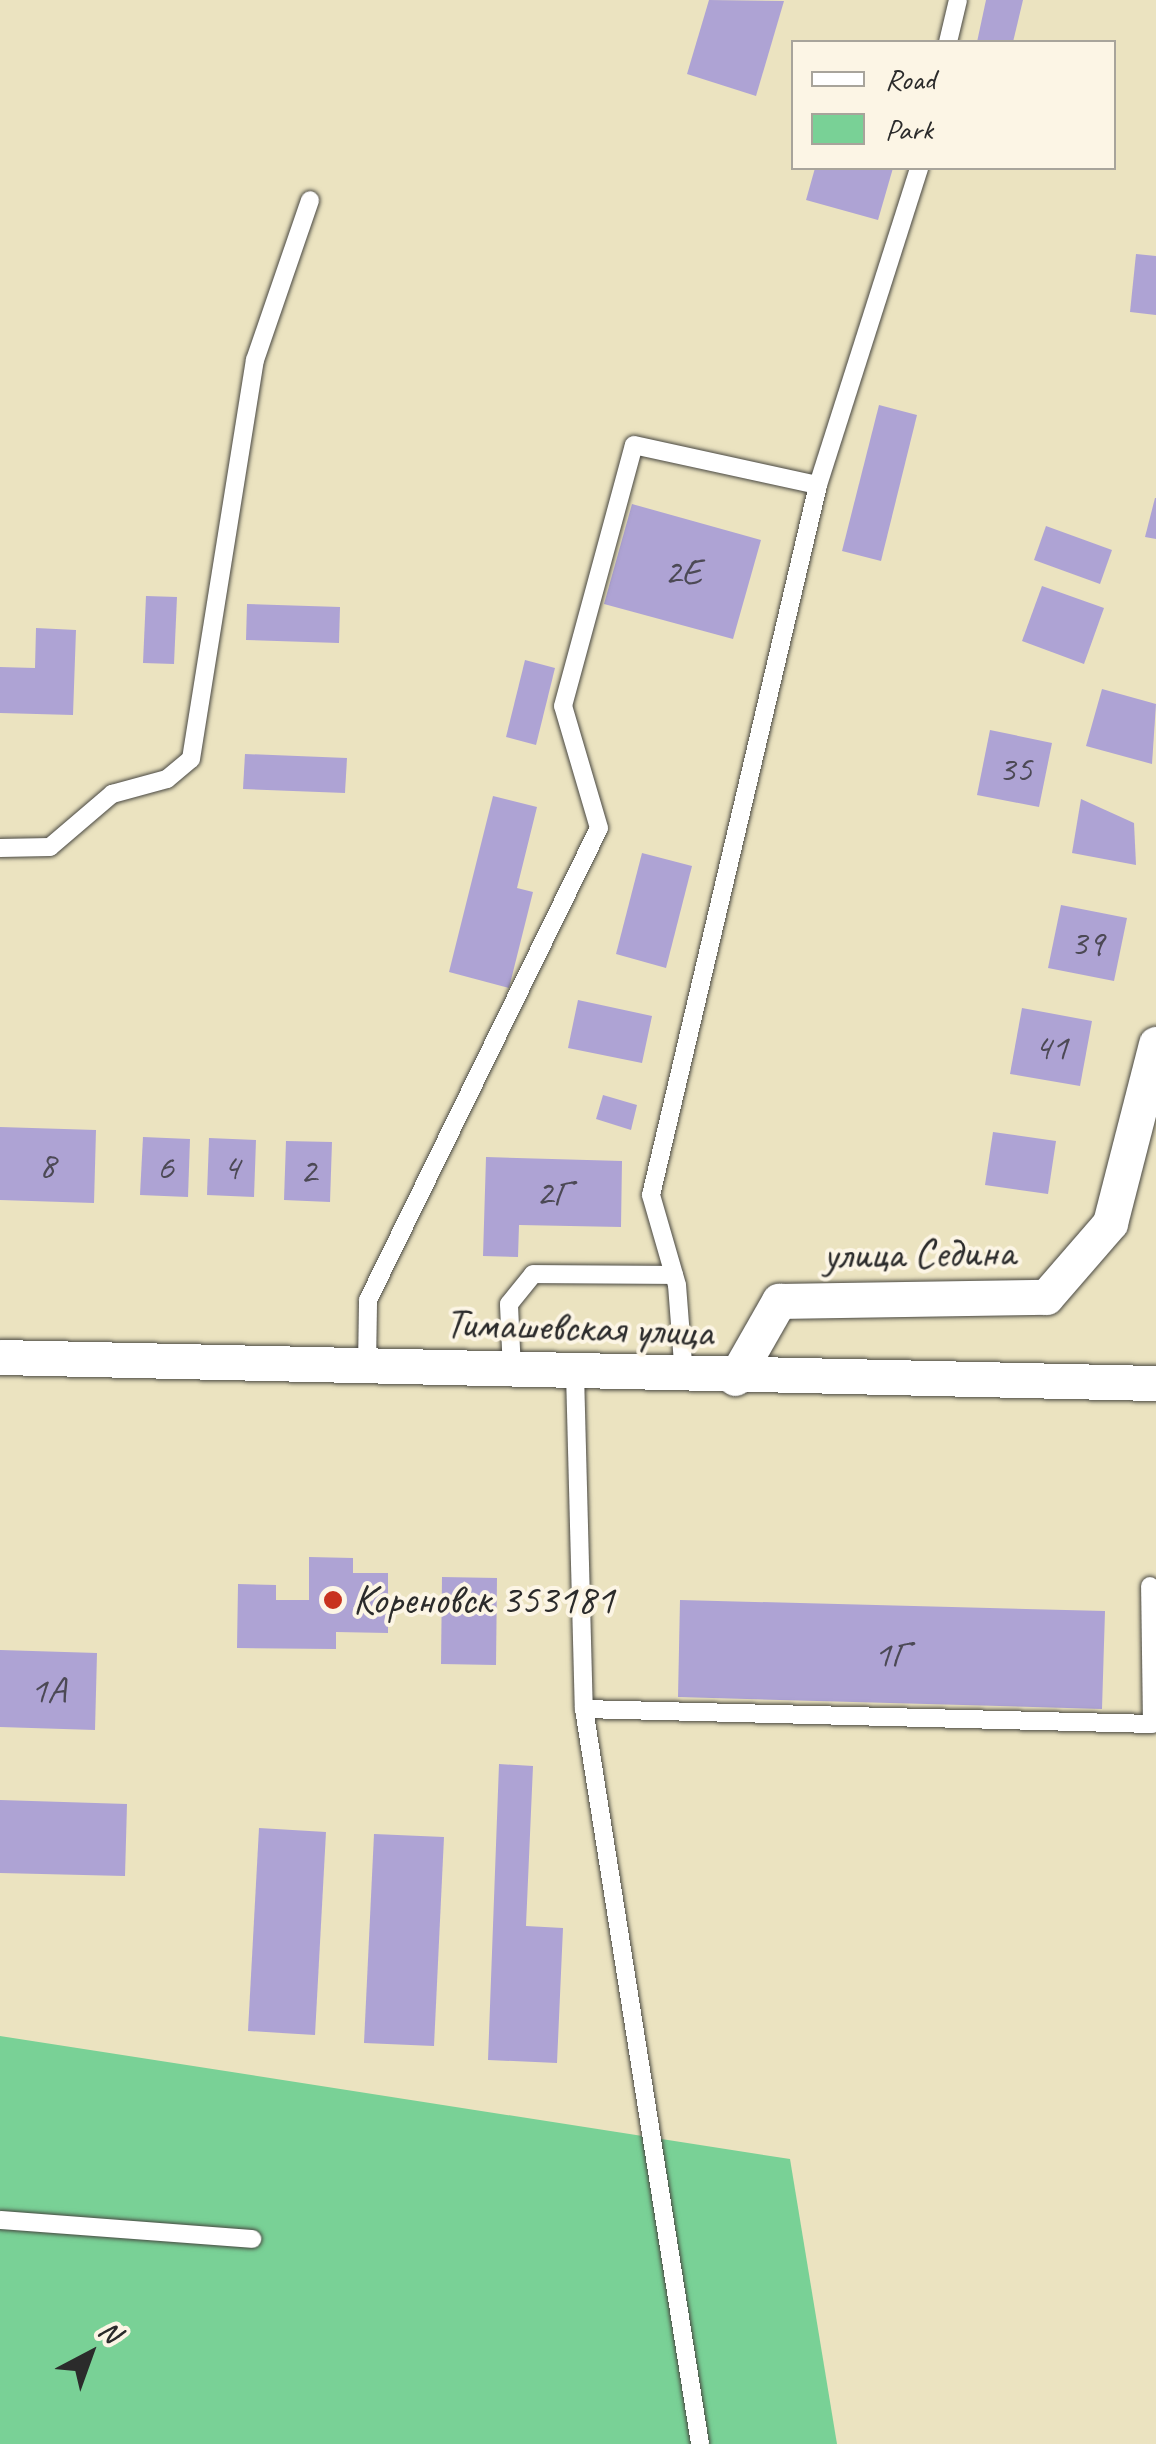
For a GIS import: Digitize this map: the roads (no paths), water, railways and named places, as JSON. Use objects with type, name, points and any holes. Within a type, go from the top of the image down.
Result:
[{"type":"street","name":"улица Седина","points":[[735,1378],[780,1300],[1046,1297],[1110,1222],[1156,1044]]},
{"type":"street","name":"Тимашевская улица","points":[[0,1357],[735,1378],[1156,1383]]},
{"type":"lane","points":[[948,40],[958,0]]},
{"type":"lane","points":[[684,1376],[674,1274],[651,1195],[818,485],[918,170]]},
{"type":"lane","points":[[0,848],[50,847],[112,794],[167,780],[191,759],[255,360],[310,200]]},
{"type":"lane","points":[[367,1367],[368,1300],[599,828],[563,706],[634,445],[818,485]]},
{"type":"lane","points":[[512,1371],[509,1304],[534,1274],[674,1274]]},
{"type":"lane","points":[[576,1373],[584,1708],[700,2444]]},
{"type":"lane","points":[[584,1708],[1152,1724],[1150,1586]]},
{"type":"lane","points":[[0,2220],[252,2239]]},
{"type":"place","name":"Кореновск 353181","points":[[333,1600]]}]
